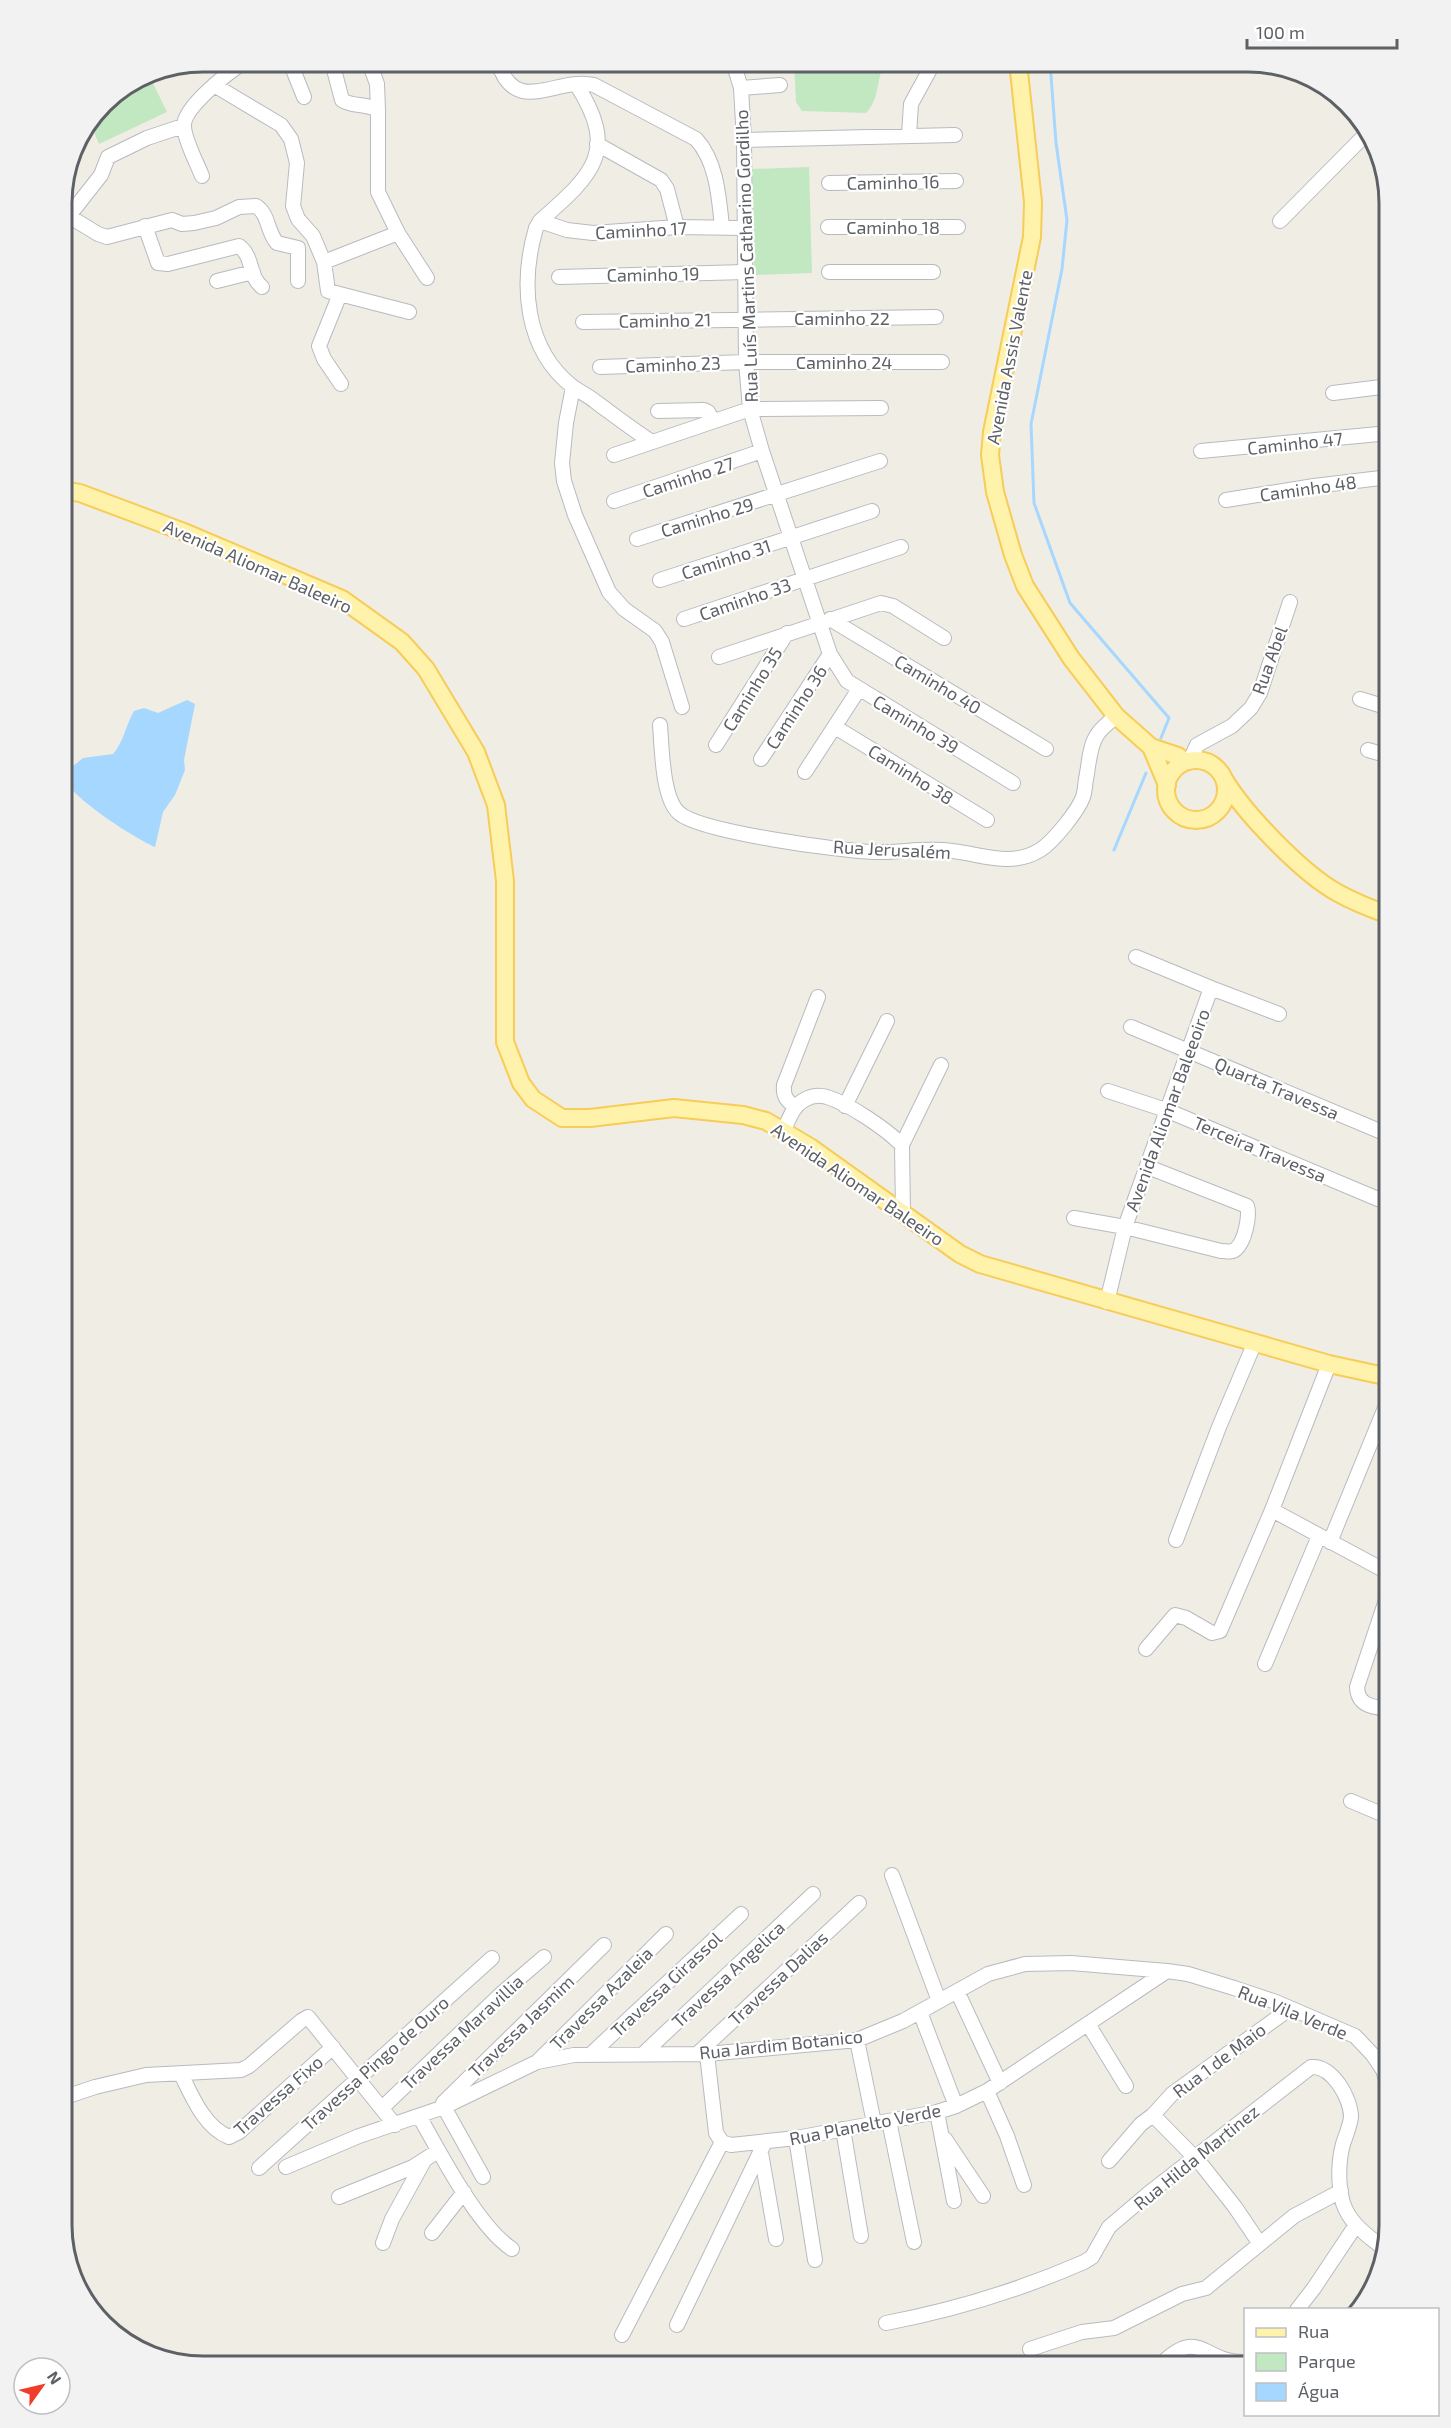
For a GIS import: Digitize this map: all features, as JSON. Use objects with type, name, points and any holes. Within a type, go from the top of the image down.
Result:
[{"type":"main road","name":"Avenida Assis Valente","points":[[1019,72],[1033,202],[1032,237],[992,432],[991,467],[1000,512],[1025,586],[1071,658],[1116,716],[1151,747],[1187,761]]},
{"type":"main road","name":"Avenida Aliomar Baleeiro","points":[[72,492],[179,530],[342,599],[402,642],[426,669],[477,752],[496,805],[505,881],[505,1042],[521,1083],[532,1099],[562,1118],[590,1118],[674,1108],[754,1118],[784,1130],[960,1254],[980,1264],[1329,1365],[1379,1375]]},
{"type":"main road","name":"Avenida Assis Valente","points":[[1151,747],[1167,785]]},
{"type":"main road","points":[[1252,816],[1237,811],[1217,812],[1200,819],[1182,816],[1170,803],[1167,785],[1176,767],[1187,761],[1204,760],[1216,767],[1237,799],[1252,816],[1320,881],[1338,893],[1379,911]]},
{"type":"main road","points":[[1217,812],[1226,796],[1224,779]]},
{"type":"street","points":[[202,177],[183,126],[188,114],[214,85],[231,72]]},
{"type":"street","points":[[294,72],[304,97]]},
{"type":"street","points":[[335,72],[340,96],[346,103],[367,104],[378,110]]},
{"type":"street","points":[[373,72],[377,84],[378,110],[377,188],[398,233],[427,278]]},
{"type":"street","points":[[502,72],[509,84],[521,91],[547,91],[588,83],[600,87],[696,139],[705,151],[718,189],[722,227]]},
{"type":"street","name":"Rua Luís Martins Catharino Gordilho","points":[[736,72],[741,88],[744,140],[746,362],[750,409],[805,578],[825,621],[830,654]]},
{"type":"street","points":[[909,135],[910,104],[928,72]]},
{"type":"street","points":[[576,84],[593,117],[597,144],[594,165],[588,176],[540,221],[533,238],[529,273],[529,313],[534,335],[551,364],[573,387],[652,442]]},
{"type":"street","points":[[214,85],[281,125],[291,139],[297,163],[293,206],[298,219],[313,236],[324,262],[328,291],[409,312]]},
{"type":"street","points":[[741,88],[780,86]]},
{"type":"street","points":[[72,206],[101,175],[108,157],[147,138],[183,126]]},
{"type":"street","points":[[744,140],[955,135]]},
{"type":"street","points":[[1280,221],[1362,138]]},
{"type":"street","points":[[597,144],[661,180],[667,189],[677,227]]},
{"type":"street","name":"Caminho 16","points":[[830,183],[956,182]]},
{"type":"street","points":[[72,218],[107,237],[172,220],[182,224],[204,221],[250,205],[261,209],[277,243],[298,248],[298,281]]},
{"type":"street","name":"Caminho 17","points":[[540,221],[567,230],[593,233],[677,227],[744,228]]},
{"type":"street","points":[[145,226],[158,263],[168,264],[235,245],[242,247],[249,255],[255,280],[262,287]]},
{"type":"street","name":"Caminho 18","points":[[828,226],[958,227]]},
{"type":"street","points":[[324,262],[398,233]]},
{"type":"street","points":[[217,282],[253,272]]},
{"type":"street","name":"Caminho 19","points":[[559,277],[746,272]]},
{"type":"street","points":[[829,272],[933,272]]},
{"type":"street","points":[[340,294],[319,346],[324,359],[340,384]]},
{"type":"street","name":"Caminho 22","points":[[747,318],[936,317]]},
{"type":"street","name":"Caminho 21","points":[[583,322],[747,318]]},
{"type":"street","name":"Caminho 24","points":[[746,362],[942,362]]},
{"type":"street","name":"Caminho 23","points":[[600,367],[746,362]]},
{"type":"street","points":[[573,387],[562,463],[564,481],[575,515],[609,592],[624,609],[655,631],[662,642],[682,707]]},
{"type":"street","points":[[1333,393],[1379,387]]},
{"type":"street","points":[[614,455],[750,409],[881,408]]},
{"type":"street","points":[[658,411],[704,410],[713,420]]},
{"type":"street","name":"Caminho 47","points":[[1201,451],[1379,434]]},
{"type":"street","name":"Caminho 27","points":[[614,501],[762,451]]},
{"type":"street","name":"Caminho 29","points":[[637,539],[880,461]]},
{"type":"street","name":"Caminho 48","points":[[1226,500],[1379,478]]},
{"type":"street","name":"Caminho 31","points":[[660,580],[872,511]]},
{"type":"street","name":"Caminho 33","points":[[684,620],[901,547]]},
{"type":"street","name":"Rua Abel","points":[[1187,761],[1197,745],[1232,726],[1251,708],[1260,693],[1290,602]]},
{"type":"street","name":"Caminho 35","points":[[718,657],[874,604],[888,604],[944,638]]},
{"type":"street","name":"Caminho 40","points":[[825,621],[1046,748]]},
{"type":"street","name":"Caminho 35","points":[[717,745],[787,633]]},
{"type":"street","name":"Caminho 39","points":[[830,654],[847,681],[1013,783]]},
{"type":"street","name":"Caminho 36","points":[[762,759],[830,654]]},
{"type":"street","points":[[806,772],[859,689]]},
{"type":"street","points":[[1360,699],[1379,705]]},
{"type":"street","name":"Rua Jerusalém","points":[[660,725],[667,788],[671,801],[680,814],[702,825],[749,835],[873,852],[952,850],[971,856],[1005,860],[1032,854],[1043,848],[1078,808],[1083,797],[1090,754],[1097,734],[1116,716]]},
{"type":"street","name":"Caminho 38","points":[[835,727],[987,820]]},
{"type":"street","points":[[1368,750],[1379,753]]},
{"type":"street","points":[[1136,957],[1211,988]]},
{"type":"street","name":"Avenida Aliomar Baleeoiro","points":[[1107,1302],[1125,1227],[1211,988],[1279,1014]]},
{"type":"street","points":[[795,1107],[785,1098],[784,1085],[818,997]]},
{"type":"street","points":[[845,1106],[887,1021]]},
{"type":"street","name":"Quarta Travessa","points":[[1131,1028],[1379,1131]]},
{"type":"street","points":[[903,1213],[902,1144],[941,1065]]},
{"type":"street","name":"Terceira Travessa","points":[[1108,1091],[1166,1110],[1378,1199]]},
{"type":"street","points":[[784,1130],[795,1107],[803,1100],[816,1096],[826,1097],[845,1106],[902,1144]]},
{"type":"street","points":[[1074,1218],[1231,1251],[1241,1241],[1248,1214],[1247,1206],[1148,1167]]},
{"type":"street","points":[[1176,1540],[1219,1427],[1255,1342]]},
{"type":"street","points":[[1146,1648],[1175,1616],[1186,1618],[1212,1633],[1220,1631],[1272,1510],[1329,1365]]},
{"type":"street","points":[[1265,1664],[1379,1420]]},
{"type":"street","points":[[1272,1510],[1379,1567]]},
{"type":"street","points":[[1379,1622],[1357,1688],[1359,1698],[1365,1704],[1379,1707]]},
{"type":"street","points":[[1351,1801],[1379,1813]]},
{"type":"street","points":[[891,1875],[939,2001]]},
{"type":"street","name":"Travessa Angelica","points":[[644,2054],[813,1894]]},
{"type":"street","name":"Travessa Dalias","points":[[702,2054],[859,1903]]},
{"type":"street","name":"Travessa Girassol","points":[[591,2054],[741,1914]]},
{"type":"street","name":"Travessa Azaleia","points":[[537,2062],[666,1934]]},
{"type":"street","name":"Travessa Jasmim","points":[[441,2107],[521,2024],[604,1945]]},
{"type":"street","name":"Travessa Maravillia","points":[[382,2108],[543,1957]]},
{"type":"street","name":"Travessa Pingo de Ouro","points":[[259,2169],[492,1958]]},
{"type":"street","name":"Rua Jardim Botanico","points":[[286,2167],[328,2148],[458,2100],[537,2062],[591,2054],[702,2054],[857,2040],[882,2031],[920,2012],[988,1974],[1024,1964],[1071,1962],[1167,1971]]},
{"type":"street","name":"Rua Vila Verde","points":[[1167,1971],[1188,1974],[1225,1985],[1287,2007],[1354,2036],[1379,2064]]},
{"type":"street","name":"Rua Planelto Verde","points":[[722,2142],[731,2145],[763,2147],[843,2128],[938,2112],[956,2106],[1000,2083],[1167,1971]]},
{"type":"street","points":[[957,1990],[1000,2083]]},
{"type":"street","name":"Rua 1 de Maio","points":[[1108,2161],[1172,2094],[1281,2015],[1287,2007]]},
{"type":"street","points":[[920,2012],[956,2106]]},
{"type":"street","points":[[72,2094],[95,2086],[146,2075],[243,2069],[304,2019],[311,2018],[395,2124]]},
{"type":"street","points":[[1088,2024],[1126,2086]]},
{"type":"street","points":[[857,2040],[874,2123]]},
{"type":"street","name":"Travessa Fixo","points":[[181,2074],[202,2115],[229,2137],[239,2132],[333,2047]]},
{"type":"street","points":[[622,2336],[722,2142],[716,2133],[702,2054]]},
{"type":"street","name":"Rua Hilda Martinez","points":[[886,2323],[918,2317],[1014,2290],[1092,2257],[1109,2228],[1163,2182],[1304,2071],[1315,2067],[1333,2078],[1341,2089],[1350,2110],[1351,2120],[1340,2157],[1341,2191],[1344,2204],[1356,2226],[1377,2243]]},
{"type":"street","points":[[987,2091],[1007,2136],[1024,2185]]},
{"type":"street","points":[[441,2107],[483,2177]]},
{"type":"street","points":[[938,2112],[954,2201]]},
{"type":"street","points":[[1153,2115],[1235,2207],[1260,2244]]},
{"type":"street","points":[[419,2116],[464,2192],[495,2236],[512,2249]]},
{"type":"street","points":[[889,2121],[914,2242]]},
{"type":"street","points":[[843,2128],[861,2236]]},
{"type":"street","points":[[943,2135],[983,2196]]},
{"type":"street","points":[[796,2138],[815,2260]]},
{"type":"street","points":[[763,2147],[776,2239]]},
{"type":"street","points":[[677,2325],[763,2147]]},
{"type":"street","points":[[339,2197],[424,2161],[438,2151]]},
{"type":"street","points":[[383,2243],[392,2219],[424,2161]]},
{"type":"street","points":[[1030,2349],[1082,2332],[1114,2328],[1182,2294],[1202,2290],[1294,2216],[1341,2191]]},
{"type":"street","points":[[432,2233],[464,2192]]},
{"type":"street","points":[[1299,2308],[1356,2226]]},
{"type":"street","points":[[1173,2356],[1184,2347],[1196,2347],[1218,2356]]},
{"type":"green space","points":[[794,72],[881,72],[874,102],[866,113],[802,111],[796,102]]},
{"type":"green space","points":[[153,82],[167,112],[99,144],[93,131],[110,110],[130,94]]},
{"type":"green space","points":[[809,167],[812,273],[754,275],[752,169]]},
{"type":"water","points":[[187,700],[195,704],[184,760],[185,770],[175,795],[163,812],[155,847],[118,826],[75,793],[72,790],[72,767],[83,758],[113,754],[134,711],[144,708],[158,713]]},
{"type":"waterway","points":[[1051,72],[1056,143],[1067,220],[1062,269],[1031,424],[1034,503],[1070,603],[1169,718],[1161,738]]},
{"type":"waterway","points":[[1114,850],[1146,773]]}]
